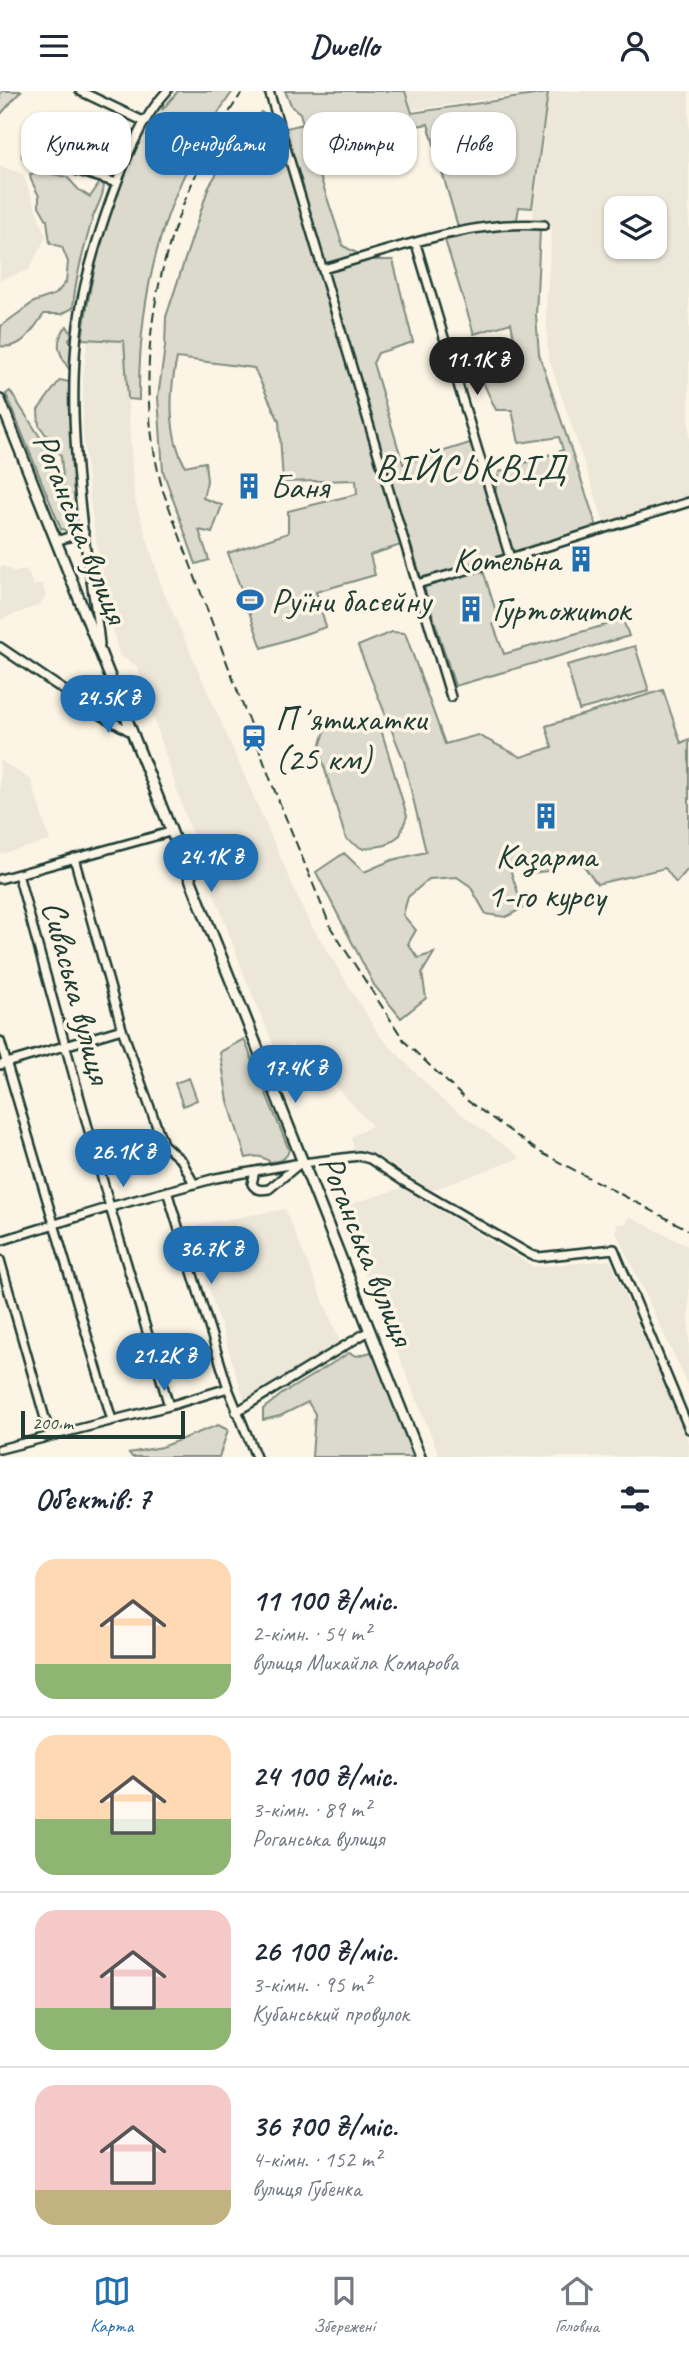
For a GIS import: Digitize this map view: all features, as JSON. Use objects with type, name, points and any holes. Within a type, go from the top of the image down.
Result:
[{"type":"main road","name":"Роганська вулиця","points":[[0,400],[420,1457]]},
{"type":"street","points":[[80,91],[145,123],[117,183],[85,288],[78,341],[76,450],[100,652]]},
{"type":"street","points":[[153,112],[167,91]]},
{"type":"street","points":[[269,91],[452,697]]},
{"type":"street","points":[[91,175],[117,183]]},
{"type":"street","points":[[323,269],[416,243],[498,225],[544,225]]},
{"type":"street","points":[[416,243],[510,558]]},
{"type":"street","points":[[417,584],[689,502]]},
{"type":"street","points":[[56,541],[84,532]]},
{"type":"street","points":[[0,647],[99,714],[131,732]]},
{"type":"street","points":[[0,879],[170,832]]},
{"type":"street","points":[[74,858],[122,1029],[163,1144],[182,1161],[194,1184]]},
{"type":"street","name":"Сиваська вулиця","points":[[18,874],[110,1207],[169,1406]]},
{"type":"street","points":[[3,1064],[122,1029]]},
{"type":"street","points":[[0,1041],[3,1064],[112,1420]]},
{"type":"street","points":[[0,1241],[194,1184],[301,1163],[359,1156],[370,1159],[531,1255],[538,1257],[614,1249],[689,1429]]},
{"type":"street","points":[[255,1171],[253,1184],[256,1188],[269,1189],[301,1163]]},
{"type":"street","points":[[167,1191],[236,1412],[256,1457]]},
{"type":"street","points":[[0,1260],[50,1436]]},
{"type":"street","points":[[236,1412],[369,1331]]},
{"type":"street","points":[[0,1449],[169,1406],[228,1388]]},
{"type":"shaded area","points":[[3,91],[21,91],[0,115],[0,94]]},
{"type":"shaded area","points":[[178,91],[233,91],[220,112],[154,112],[165,95],[162,110]]},
{"type":"shaded area","points":[[285,91],[405,91],[412,112],[303,112],[303,124],[300,113],[292,107]]},
{"type":"shaded area","points":[[407,91],[546,91],[412,110]]},
{"type":"shaded area","points":[[550,91],[689,91],[689,498],[604,522],[548,356],[546,309],[552,228],[532,223]]},
{"type":"shaded area","points":[[548,93],[532,208],[519,207],[517,219],[523,228],[540,230],[536,315],[539,354],[597,527],[513,555],[495,493],[499,472],[563,450],[559,437],[519,443],[512,410],[496,410],[480,376],[468,380],[463,355],[514,338],[511,323],[474,334],[445,240],[461,237],[443,175],[516,175],[516,112],[431,112],[431,134],[428,124],[417,126],[417,112]]},
{"type":"shaded area","points":[[303,124],[303,175],[320,175],[343,246],[370,260],[393,260],[413,342],[378,353],[373,363],[403,464],[473,442],[508,556],[481,564],[499,621],[493,624],[504,654],[623,620],[629,636],[455,686],[410,542],[370,555],[375,575],[316,592],[326,627],[262,648],[228,553],[288,533],[288,511],[357,494],[356,480],[283,482],[279,421],[254,368],[177,358],[172,385],[175,441],[185,466],[205,462],[207,481],[203,498],[222,505],[212,533],[199,530],[209,560],[196,564],[163,471],[158,397],[166,317],[209,186],[216,175],[289,175],[289,128]]},
{"type":"shaded area","points":[[145,126],[145,175],[185,175],[160,238],[151,277],[140,358],[139,400],[128,399],[124,341],[82,339],[100,243],[121,175],[131,175],[132,150]]},
{"type":"shaded area","points":[[0,166],[23,175],[46,237],[29,270],[0,280]]},
{"type":"shaded area","points":[[30,175],[67,177],[90,197],[103,178],[104,183],[83,253],[73,308],[62,314],[44,314],[21,342],[0,346],[1,326],[34,302],[56,294],[66,282],[68,262],[62,247],[50,243],[47,220],[39,206],[39,196]]},
{"type":"shaded area","points":[[67,326],[72,335],[69,339],[72,348],[71,372],[59,349],[62,332]]},
{"type":"shaded area","points":[[88,340],[124,342],[134,496],[162,588],[307,918],[379,1035],[441,1099],[521,1158],[432,1190],[384,1160],[355,1151],[351,1137],[372,1126],[309,1056],[291,1044],[276,1051],[245,977],[183,809],[137,666],[119,655],[106,599],[91,509],[83,436],[83,374]]},
{"type":"shaded area","points":[[60,380],[69,382],[71,386],[78,506],[71,508],[64,493],[61,456],[39,425],[38,410]]},
{"type":"shaded area","points":[[10,391],[40,437],[60,495],[68,526],[66,530],[61,529],[6,394]]},
{"type":"shaded area","points":[[0,567],[15,572],[26,569],[34,586],[42,583],[46,596],[39,605],[0,620]]},
{"type":"shaded area","name":"Руїни басейну","points":[[253,588],[260,606],[246,611],[240,593]]},
{"type":"shaded area","points":[[392,632],[405,633],[445,744],[478,735],[521,757],[552,747],[546,726],[663,690],[681,743],[689,739],[689,868],[676,883],[665,868],[597,884],[580,861],[562,862],[547,871],[532,873],[524,861],[511,872],[523,908],[506,917],[486,914],[470,886],[457,877],[429,879],[408,897],[403,915],[416,930],[408,944],[418,958],[434,953],[422,973],[426,998],[401,1018],[374,985],[316,872],[344,853],[364,872],[392,860],[426,852],[404,761],[358,646]]},
{"type":"shaded area","points":[[635,646],[649,691],[579,710],[567,665]]},
{"type":"shaded area","points":[[363,718],[380,726],[407,816],[400,835],[386,845],[363,849],[346,839],[319,750],[325,731],[338,721]]},
{"type":"shaded area","points":[[0,760],[31,780],[50,841],[0,854]]},
{"type":"shaded area","points":[[244,1039],[289,1150],[280,1160],[270,1162],[259,1157],[246,1158],[228,1101],[220,1052]]},
{"type":"shaded area","points":[[189,1078],[197,1100],[183,1106],[175,1083]]},
{"type":"shaded area","points":[[402,1188],[534,1267],[610,1260],[689,1443],[689,1457],[440,1457],[338,1208]]},
{"type":"shaded area","points":[[285,1209],[342,1346],[246,1405],[190,1229],[206,1223]]},
{"type":"shaded area","points":[[629,1216],[689,1247],[689,1387],[616,1232],[617,1224],[627,1223]]},
{"type":"shaded area","points":[[371,1352],[377,1359],[415,1457],[312,1457],[315,1414],[308,1402],[280,1416],[263,1420],[263,1409],[282,1394],[349,1353],[357,1356]]},
{"type":"shaded area","points":[[218,1425],[228,1430],[219,1457],[132,1457],[129,1453],[161,1447]]},
{"type":"railway","points":[[243,91],[192,183],[173,232],[151,335],[148,387],[152,439],[163,491],[274,789],[331,928],[405,1042],[465,1099],[538,1151],[689,1230]]},
{"type":"place","name":"Баня","points":[[249,486]]},
{"type":"place","name":"Котельна","points":[[581,559]]},
{"type":"place","name":"Руїни басейну","points":[[250,600]]},
{"type":"place","name":"Гуртожиток","points":[[471,609]]},
{"type":"place","name":"Пʼятихатки (25 км)","points":[[254,738]]},
{"type":"place","name":"Казарма 1-го курсу","points":[[546,816]]},
{"type":"district","name":"ВІЙСЬКВІД","points":[[471,467]]}]
